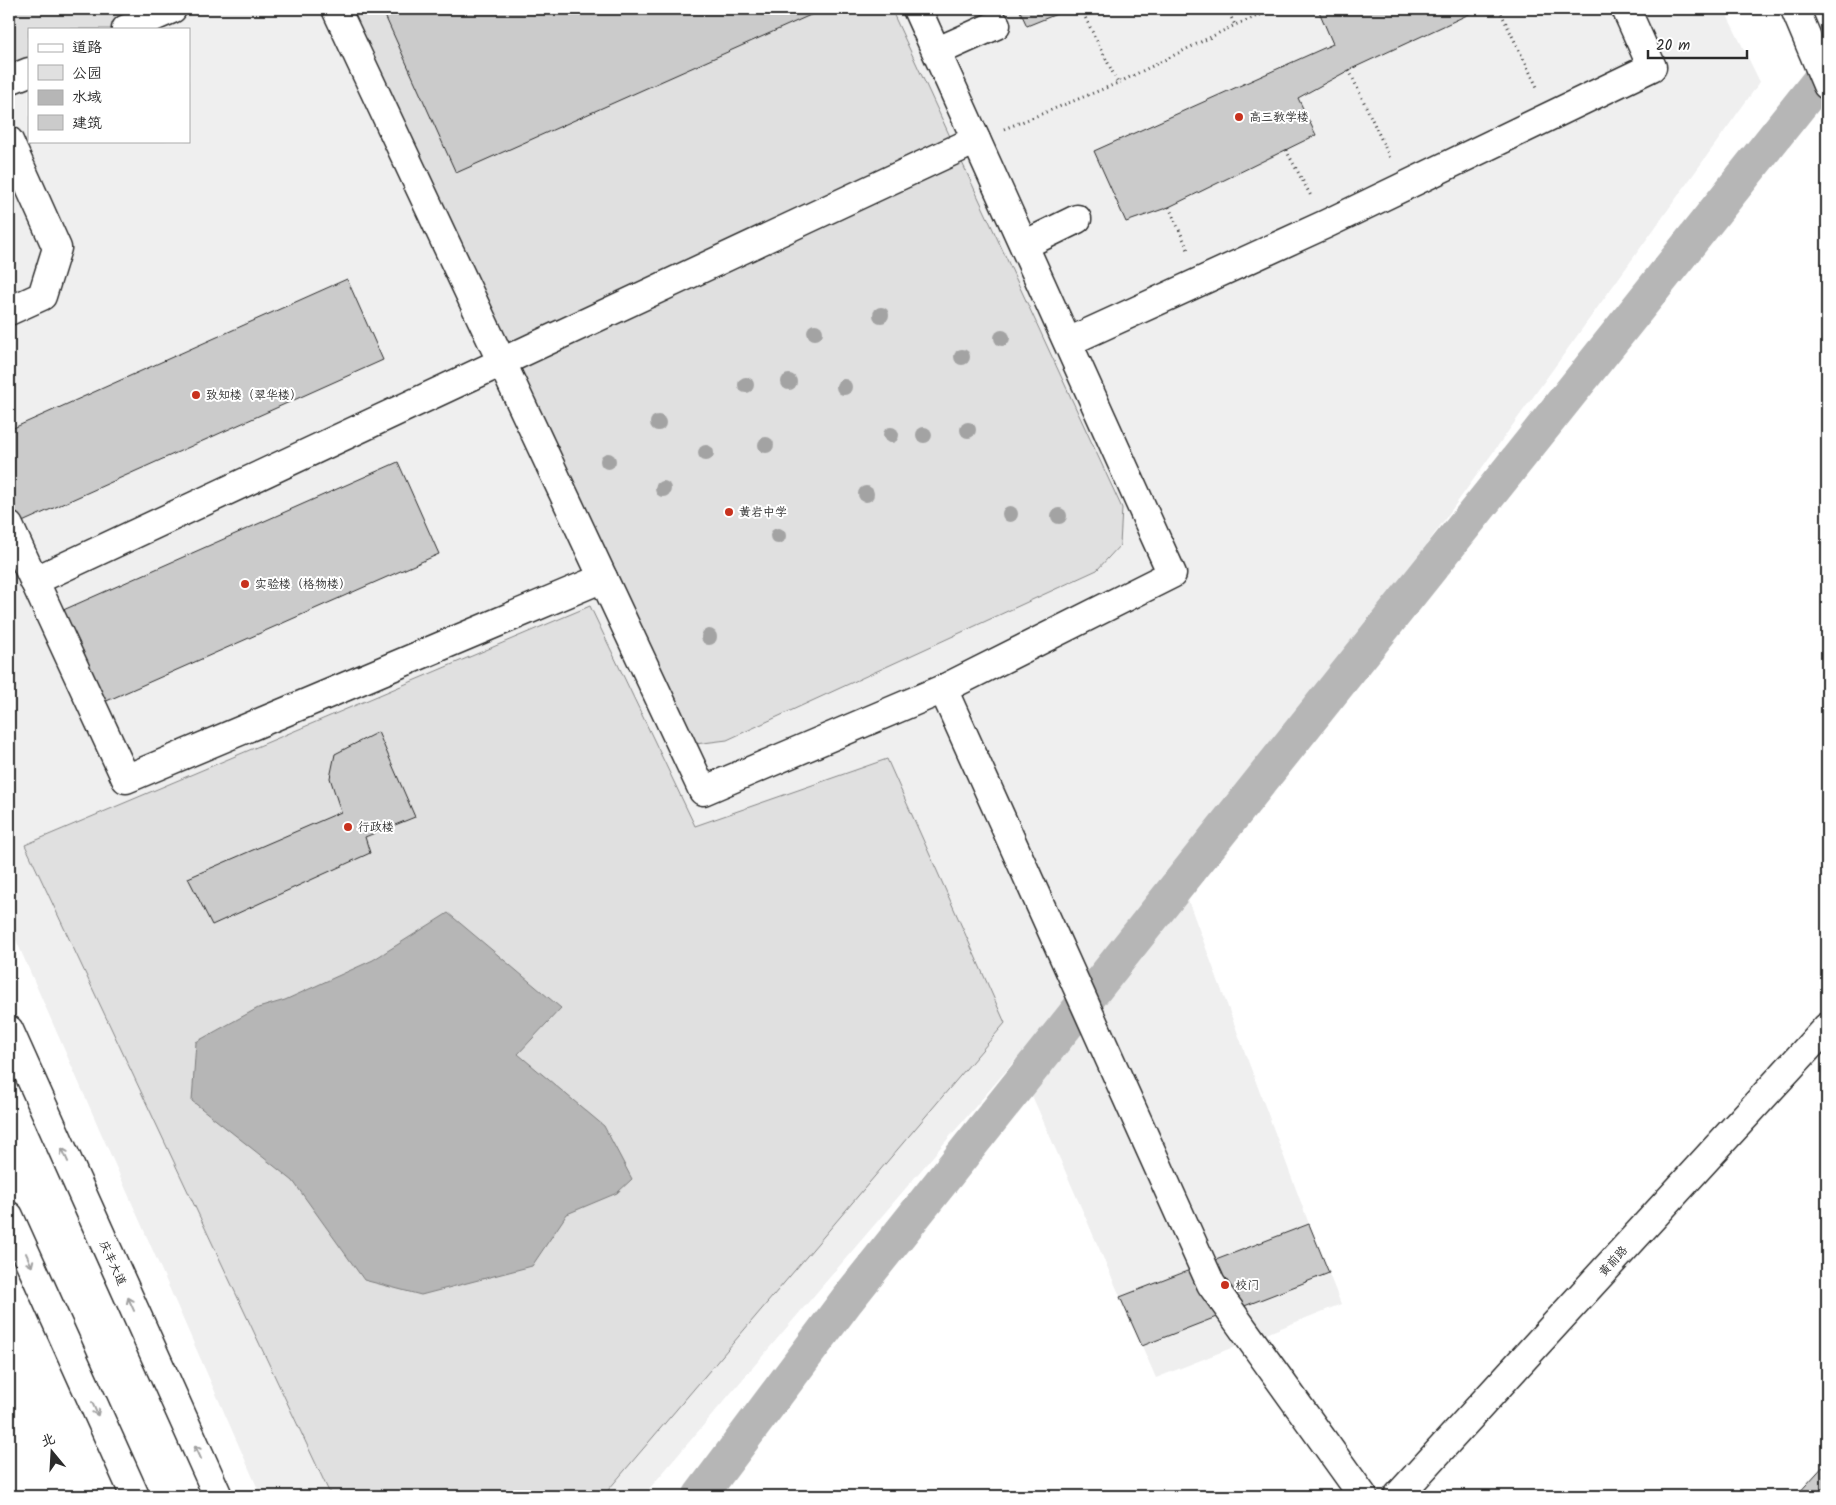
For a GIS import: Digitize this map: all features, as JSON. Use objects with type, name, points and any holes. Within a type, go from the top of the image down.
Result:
[{"type":"street","points":[[128,28],[172,9]]},
{"type":"street","points":[[336,9],[703,791],[944,689],[1172,574],[918,9]]},
{"type":"street","points":[[1068,342],[1326,224],[1652,67],[1626,9]]},
{"type":"street","points":[[1795,9],[1827,85]]},
{"type":"street","points":[[938,51],[996,25]]},
{"type":"street","points":[[9,80],[28,72]]},
{"type":"street","points":[[34,581],[976,140]]},
{"type":"street","points":[[9,141],[57,248],[42,296],[9,311]]},
{"type":"street","points":[[1024,245],[1077,219]]},
{"type":"street","points":[[9,526],[126,779],[603,578]]},
{"type":"street","points":[[944,689],[1211,1284],[1363,1496]]},
{"type":"street","name":"黄前路","points":[[1398,1496],[1827,1027]]},
{"type":"street","name":"庆丰大道","points":[[9,1030],[218,1496]]},
{"type":"street","points":[[9,1216],[135,1496]]},
{"type":"path","points":[[1081,9],[1118,83]]},
{"type":"path","points":[[1227,9],[1235,25]]},
{"type":"path","points":[[976,140],[1118,83],[1235,25],[1275,9]]},
{"type":"path","points":[[1499,9],[1551,117]]},
{"type":"path","points":[[1349,70],[1404,187]]},
{"type":"path","points":[[1286,150],[1326,224]]},
{"type":"path","points":[[1170,207],[1202,282]]},
{"type":"shaded area","name":"黄岩中学","points":[[9,9],[1724,9],[1760,82],[1182,884],[1309,1224],[1341,1304],[1156,1378],[1016,1059],[643,1496],[261,1496],[9,924]]},
{"type":"green space","points":[[9,9],[172,9],[128,28],[28,28],[28,72],[9,80]]},
{"type":"green space","points":[[338,9],[891,9],[1122,508],[1120,545],[1097,570],[727,740],[695,744]]},
{"type":"green space","points":[[590,606],[695,826],[887,759],[1005,1023],[603,1496],[331,1496],[25,845]]},
{"type":"water","points":[[448,913],[561,1008],[518,1054],[604,1126],[632,1179],[617,1193],[567,1214],[532,1266],[421,1295],[364,1280],[293,1181],[192,1101],[196,1042],[258,1008],[285,1000],[373,960]]},
{"type":"building","points":[[382,9],[824,9],[456,173]]},
{"type":"building","points":[[1019,9],[1069,9],[1027,26]]},
{"type":"building","name":"高三教学楼","points":[[1318,9],[1480,9],[1349,70],[1298,98],[1316,135],[1169,207],[1126,222],[1094,151],[1333,44]]},
{"type":"building","name":"致知楼（翠华楼）","points":[[347,279],[383,360],[9,528],[9,430]]},
{"type":"building","name":"实验楼（格物楼）","points":[[398,462],[439,554],[93,707],[52,615]]},
{"type":"building","name":"行政楼","points":[[378,732],[415,817],[365,837],[370,853],[212,925],[188,878],[341,812],[330,778],[335,754]]},
{"type":"building","name":"校门","points":[[1309,1224],[1329,1273],[1142,1346],[1120,1297]]},
{"type":"building","points":[[1827,1462],[1827,1496],[1796,1496]]},
{"type":"waterway","points":[[700,1496],[847,1300],[1827,71]]},
{"type":"place","name":"高三教学楼","points":[[1239,117]]},
{"type":"place","name":"致知楼（翠华楼）","points":[[196,395]]},
{"type":"place","name":"黄岩中学","points":[[729,512]]},
{"type":"place","name":"实验楼（格物楼）","points":[[245,584]]},
{"type":"place","name":"行政楼","points":[[348,827]]},
{"type":"place","name":"校门","points":[[1225,1285]]}]
